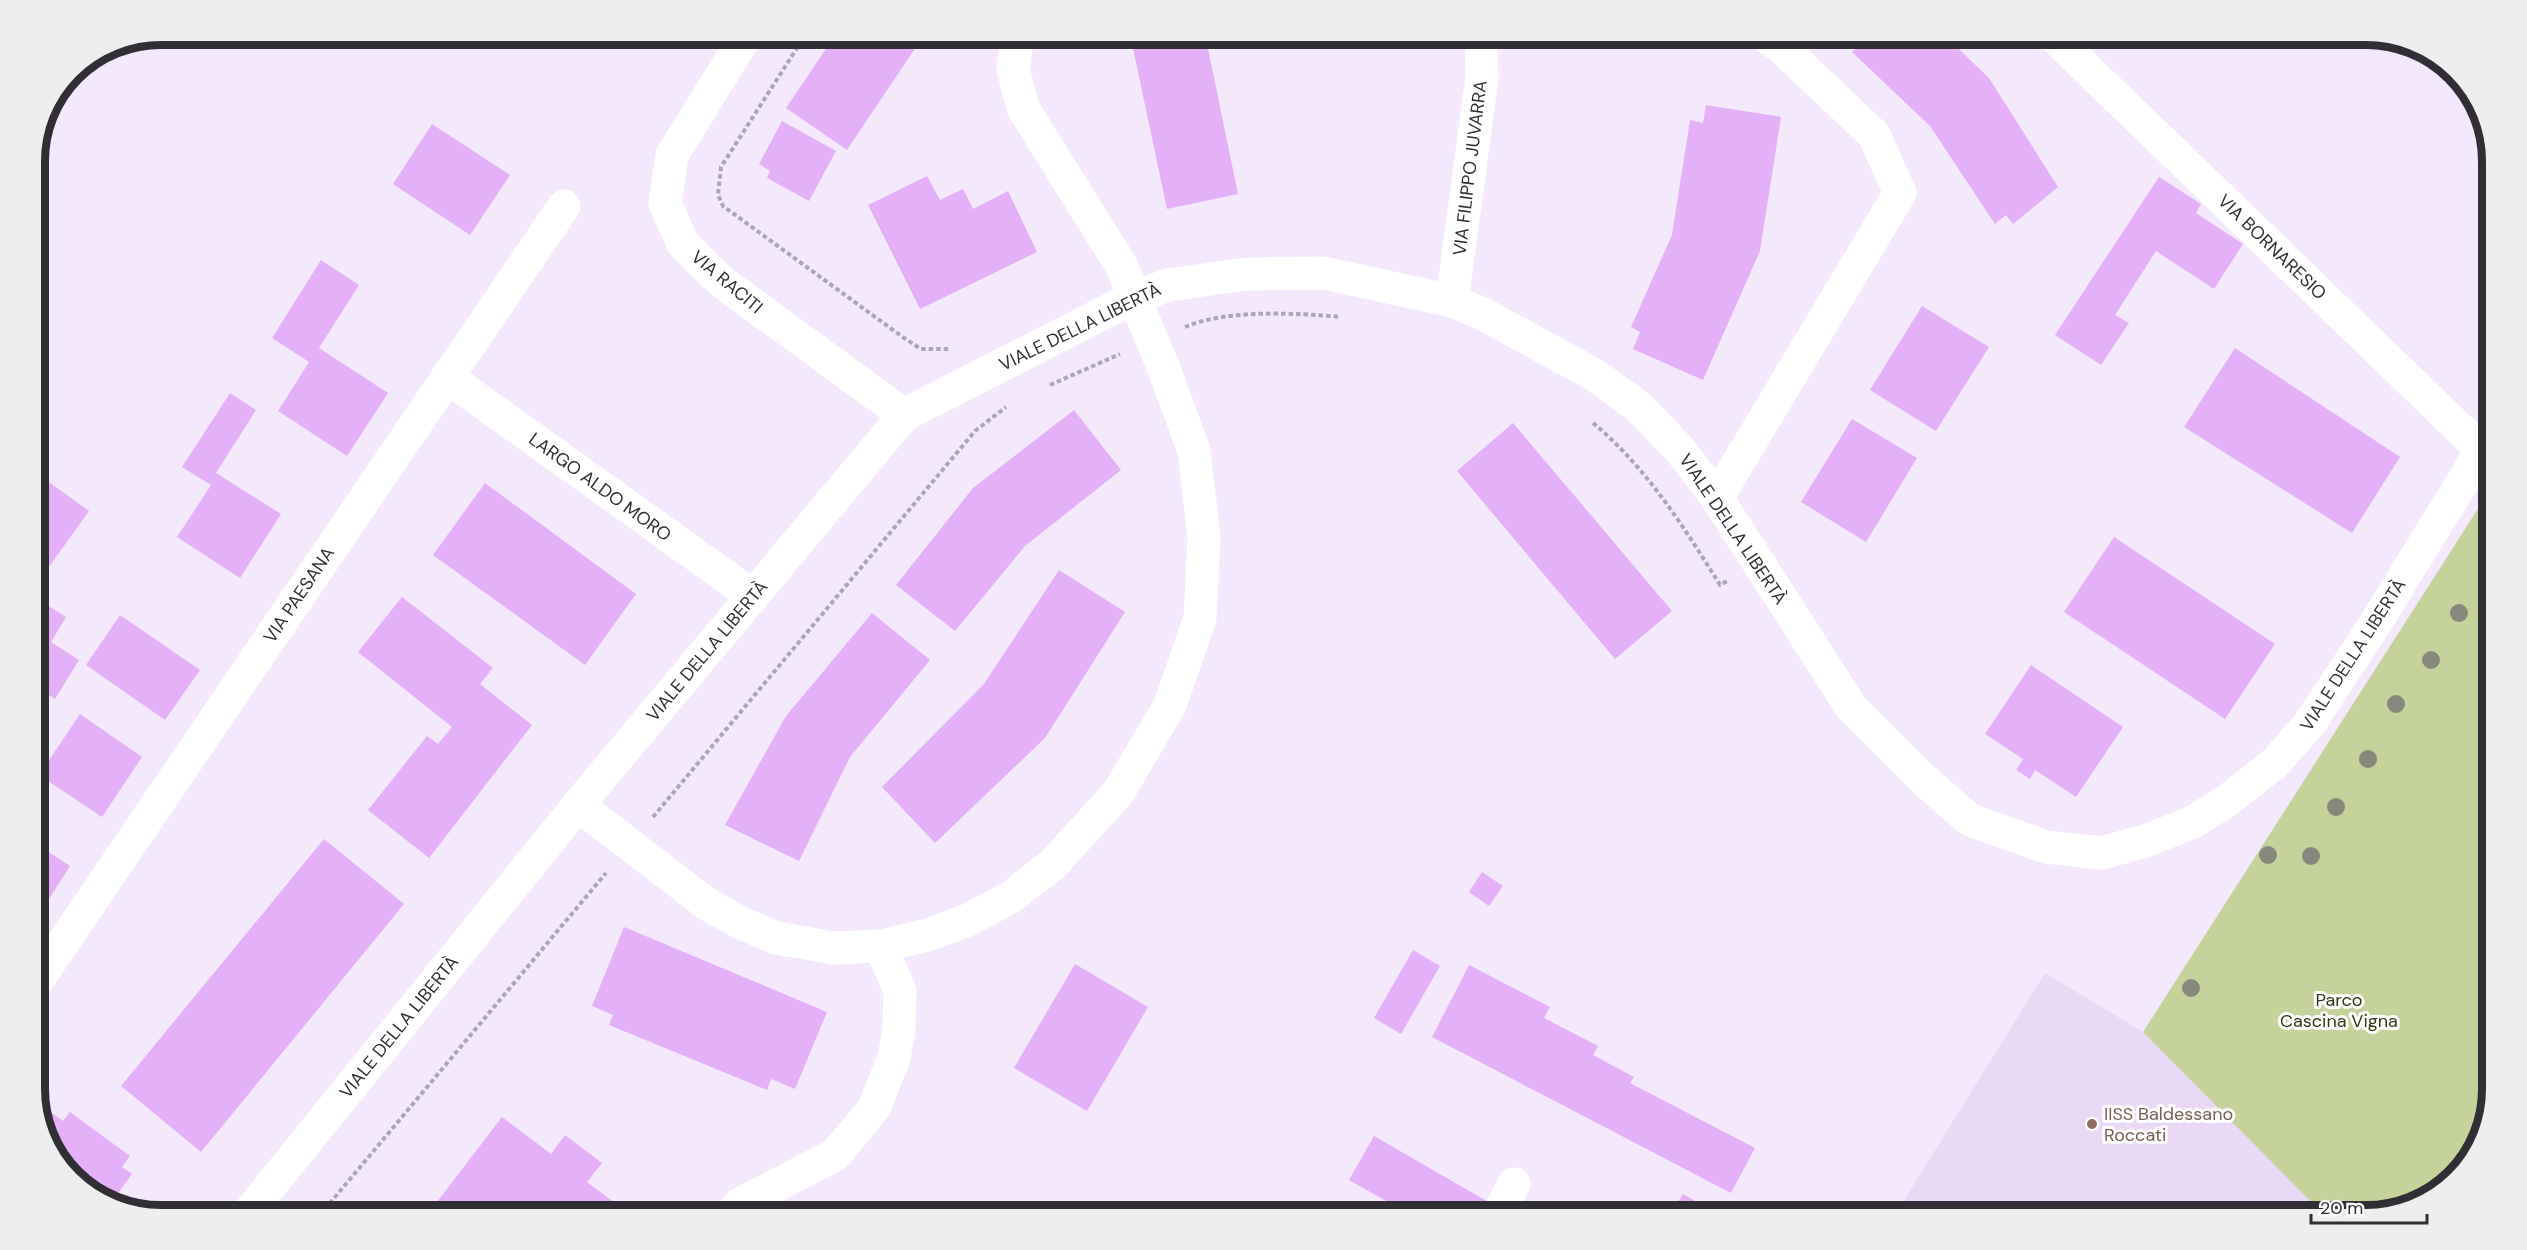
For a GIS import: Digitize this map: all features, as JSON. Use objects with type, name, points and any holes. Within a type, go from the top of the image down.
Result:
[{"type":"street","name":"VIA RACITI","points":[[740,45],[672,155],[664,203],[683,244],[722,282],[904,415]]},
{"type":"street","points":[[578,805],[707,904],[741,923],[776,938],[834,948],[881,946],[928,935],[968,920],[1011,897],[1053,864],[1118,793],[1170,705],[1200,618],[1204,537],[1194,451],[1121,265],[1023,108],[1013,69],[1016,45]]},
{"type":"street","name":"VIA FILIPPO JUVARRA","points":[[1452,301],[1482,78],[1481,45]]},
{"type":"street","points":[[1717,498],[1900,193],[1874,135],[1778,45]]},
{"type":"street","name":"VIA BORNARESIO","points":[[2062,45],[2482,450]]},
{"type":"street","name":"VIA PAESANA","points":[[45,969],[564,206]]},
{"type":"street","name":"VIALE DELLA LIBERTÀ","points":[[255,1205],[578,805],[904,415],[1135,297],[1168,285],[1246,274],[1324,273],[1452,301],[1483,314],[1593,374],[1639,407],[1680,450],[1717,498],[1851,707],[1926,782],[1970,820],[2046,847],[2102,853],[2148,840],[2193,822],[2228,800],[2275,763],[2310,723],[2482,463]]},
{"type":"street","name":"LARGO ALDO MORO","points":[[447,377],[753,596]]},
{"type":"street","points":[[739,1205],[835,1155],[874,1108],[894,1058],[899,1028],[900,991],[881,946]]},
{"type":"street","points":[[1503,1205],[1514,1184]]},
{"type":"path","points":[[799,45],[721,167],[718,195],[723,206],[921,349],[956,349],[993,416]]},
{"type":"path","points":[[1047,386],[1200,321],[1252,315],[1304,314],[1343,317]]},
{"type":"path","points":[[328,1205],[975,430],[1008,405]]},
{"type":"path","points":[[1590,420],[1617,442],[1683,525],[1720,585],[1760,565]]},
{"type":"shaded area","name":"IISS Baldessano Roccati","points":[[2045,973],[2143,1032],[2314,1205],[1901,1205]]},
{"type":"green space","name":"Parco Cascina Vigna","points":[[2482,502],[2482,1097],[2476,1126],[2462,1153],[2437,1181],[2396,1201],[2366,1205],[2314,1205],[2143,1032]]},
{"type":"building","points":[[829,45],[917,45],[847,150],[786,108]]},
{"type":"building","points":[[1132,45],[1207,45],[1238,194],[1167,209]]},
{"type":"building","points":[[1861,45],[1954,45],[1989,78],[2058,187],[2013,224],[2006,215],[1995,224],[1930,126],[1852,52]]},
{"type":"building","points":[[1706,105],[1781,117],[1760,251],[1703,380],[1633,349],[1640,332],[1631,327],[1672,235],[1690,120],[1703,123]]},
{"type":"building","points":[[782,121],[836,151],[809,201],[767,178],[770,171],[759,164]]},
{"type":"building","points":[[432,124],[510,175],[470,235],[393,184]]},
{"type":"building","points":[[927,176],[940,200],[963,189],[973,209],[1008,191],[1037,252],[920,309],[868,205]]},
{"type":"building","points":[[2159,177],[2201,204],[2196,213],[2243,244],[2214,289],[2156,251],[2115,315],[2129,323],[2101,365],[2055,335]]},
{"type":"building","points":[[321,260],[359,285],[319,348],[388,393],[347,456],[278,411],[309,362],[272,338]]},
{"type":"building","points":[[1922,306],[1989,347],[1936,431],[1870,390]]},
{"type":"building","points":[[2235,348],[2400,457],[2352,533],[2184,427]]},
{"type":"building","points":[[230,393],[256,410],[216,473],[281,514],[240,578],[177,537],[211,485],[182,467]]},
{"type":"building","points":[[1074,410],[1121,470],[1025,546],[955,631],[896,585],[973,488]]},
{"type":"building","points":[[1852,419],[1917,458],[1866,542],[1801,502]]},
{"type":"building","points":[[1513,423],[1672,611],[1615,659],[1457,471]]},
{"type":"building","points":[[45,479],[89,511],[45,572]]},
{"type":"building","points":[[485,483],[636,594],[585,665],[433,555]]},
{"type":"building","points":[[2114,537],[2275,644],[2225,719],[2064,612]]},
{"type":"building","points":[[1059,570],[1125,612],[1045,738],[935,843],[882,787],[984,684]]},
{"type":"building","points":[[402,597],[493,668],[480,684],[532,725],[429,858],[368,810],[427,736],[438,744],[452,727],[358,652]]},
{"type":"building","points":[[45,604],[66,617],[51,642],[79,660],[55,699],[45,693]]},
{"type":"building","points":[[872,613],[930,660],[850,757],[799,861],[725,825],[786,716]]},
{"type":"building","points":[[120,615],[200,670],[165,720],[86,665]]},
{"type":"building","points":[[2031,665],[2123,727],[2076,797],[2035,770],[2030,779],[2016,770],[2023,759],[1985,734]]},
{"type":"building","points":[[80,714],[142,757],[102,817],[45,779],[45,766]]},
{"type":"building","points":[[324,839],[404,904],[201,1152],[121,1086]]},
{"type":"building","points":[[45,850],[70,866],[45,905]]},
{"type":"building","points":[[1482,872],[1503,886],[1489,906],[1469,892]]},
{"type":"building","points":[[624,927],[827,1012],[795,1089],[771,1079],[767,1090],[609,1025],[613,1015],[592,1006]]},
{"type":"building","points":[[1413,950],[1440,966],[1401,1034],[1374,1018]]},
{"type":"building","points":[[1075,964],[1148,1007],[1087,1111],[1014,1068]]},
{"type":"building","points":[[1469,965],[1550,1007],[1544,1018],[1598,1046],[1593,1055],[1634,1077],[1630,1083],[1755,1148],[1731,1193],[1432,1037]]},
{"type":"building","points":[[70,1112],[130,1156],[122,1167],[132,1174],[116,1196],[85,1176],[65,1153],[49,1118],[52,1113],[63,1121]]},
{"type":"building","points":[[502,1117],[551,1154],[565,1135],[602,1163],[587,1182],[618,1205],[435,1205]]},
{"type":"building","points":[[1374,1136],[1492,1204],[1393,1205],[1349,1180]]},
{"type":"building","points":[[1683,1194],[1702,1205],[1676,1205]]},
{"type":"place","name":"IISS Baldessano Roccati","points":[[2092,1124]]}]
